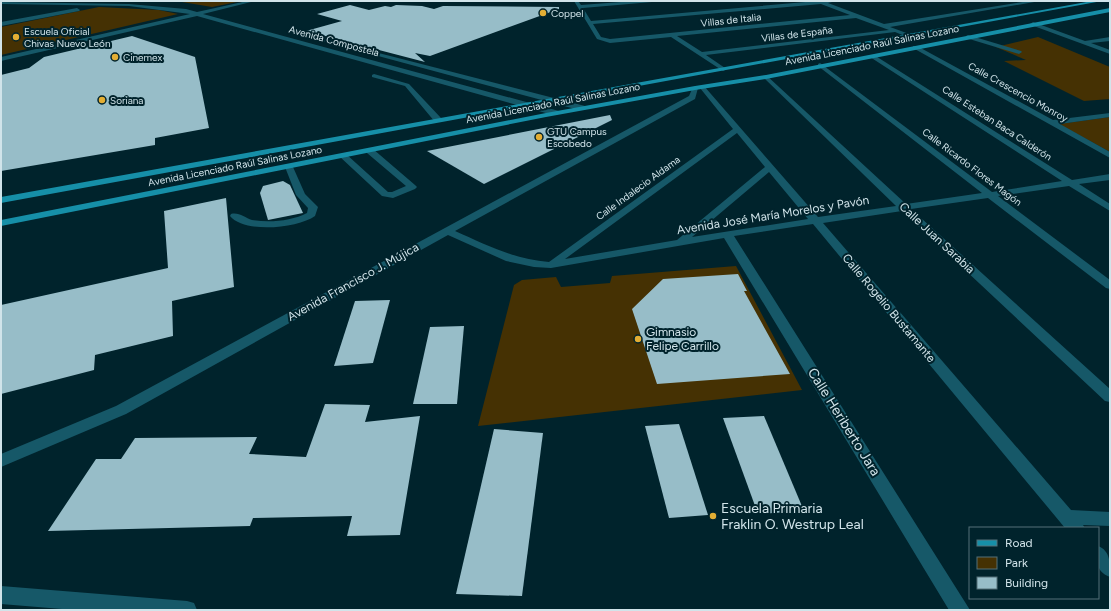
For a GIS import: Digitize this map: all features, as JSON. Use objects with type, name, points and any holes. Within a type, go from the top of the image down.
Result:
[{"type":"main road","name":"Avenida Licenciado Raúl Salinas Lozano","points":[[1,200],[1100,1]]},
{"type":"main road","name":"Avenida Licenciado Raúl Salinas Lozano","points":[[1,223],[582,108],[698,87],[766,77],[820,65],[1110,10]]},
{"type":"street","points":[[1,24],[119,1]]},
{"type":"street","points":[[1,59],[254,1]]},
{"type":"street","points":[[576,1],[589,23],[834,1]]},
{"type":"street","points":[[580,7],[652,1]]},
{"type":"street","points":[[883,26],[1038,1]]},
{"type":"street","points":[[820,2],[910,36]]},
{"type":"street","points":[[1,3],[103,4]]},
{"type":"street","points":[[8,9],[43,10],[61,4]]},
{"type":"street","name":"Avenida Compostela","points":[[103,4],[157,7],[197,14],[556,113]]},
{"type":"street","points":[[199,7],[227,14]]},
{"type":"street","points":[[1001,7],[1027,14]]},
{"type":"street","points":[[43,10],[48,15]]},
{"type":"street","name":"Villas de Italia","points":[[589,23],[599,38],[607,40],[672,35],[856,16]]},
{"type":"street","points":[[1,20],[20,20]]},
{"type":"street","points":[[1032,24],[1086,42],[1110,52]]},
{"type":"street","name":"Avenida Compostela","points":[[284,29],[582,108]]},
{"type":"street","name":"Villas de España","points":[[701,54],[877,34],[894,30]]},
{"type":"street","points":[[672,35],[723,69]]},
{"type":"street","points":[[299,41],[315,37]]},
{"type":"street","points":[[968,37],[1019,52]]},
{"type":"street","points":[[1086,42],[1110,39]]},
{"type":"street","name":"Calle Crescencio Monroy","points":[[915,47],[1110,155]]},
{"type":"street","name":"Calle Esteban Baca Calderón","points":[[872,56],[1110,208]]},
{"type":"street","points":[[379,63],[393,58]]},
{"type":"street","name":"Calle Ricardo Flores Magón","points":[[820,65],[1110,286]]},
{"type":"street","points":[[374,76],[407,85],[438,120]]},
{"type":"street","name":"Calle Juan Sarabia","points":[[766,77],[904,208],[1110,397]]},
{"type":"street","points":[[454,84],[477,80]]},
{"type":"street","name":"Calle Rogelio Bustamante","points":[[698,87],[738,128],[1072,523]]},
{"type":"street","name":"Avenida Francisco J. Mújica","points":[[1,461],[55,436],[121,410],[692,97],[698,87]]},
{"type":"street","points":[[1052,123],[1110,115]]},
{"type":"street","name":"Calle Indalecio Aldama","points":[[551,265],[738,128]]},
{"type":"street","points":[[343,156],[385,194],[393,194],[412,187],[370,151]]},
{"type":"street","points":[[235,216],[241,221],[256,224],[280,222],[309,216],[312,214],[313,207],[301,196],[289,167]]},
{"type":"street","points":[[680,242],[770,167]]},
{"type":"street","name":"Avenida José María Morelos y Pavón","points":[[446,231],[510,259],[534,264],[551,265],[727,234],[1110,178]]},
{"type":"street","name":"Calle Heriberto Jara","points":[[727,234],[960,610]]},
{"type":"street","points":[[1072,523],[1110,519]]},
{"type":"street","points":[[1099,555],[1110,569]]},
{"type":"street","points":[[1,595],[187,610]]},
{"type":"green space","points":[[176,1],[242,1],[212,7]]},
{"type":"green space","points":[[99,7],[159,10],[178,14],[1,55],[1,27]]},
{"type":"green space","points":[[1038,37],[1110,67],[1110,99],[1084,101],[1004,61],[1026,60],[996,47]]},
{"type":"green space","points":[[1110,117],[1110,152],[1059,124]]},
{"type":"green space","name":"Gimnasio Felipe Carrillo","points":[[736,266],[802,390],[478,426],[514,285],[522,280],[556,277],[561,287],[610,283],[612,276]]},
{"type":"building","points":[[350,5],[369,10],[396,5],[422,6],[434,9],[443,6],[559,7],[559,9],[430,56],[415,53],[425,62],[306,31],[342,21],[317,14]]},
{"type":"building","name":"Soriana","points":[[132,36],[195,57],[209,128],[155,138],[155,145],[1,171],[1,75],[29,68],[44,57]]},
{"type":"building","name":"GTU Campus Escobedo","points":[[610,115],[612,120],[484,184],[427,151]]},
{"type":"building","points":[[283,181],[290,185],[303,213],[268,220],[260,193],[263,186]]},
{"type":"building","points":[[226,198],[234,287],[172,301],[173,336],[95,355],[94,370],[1,394],[1,305],[168,268],[164,211]]},
{"type":"building","points":[[738,274],[747,291],[744,291],[790,374],[657,384],[632,309],[663,279]]},
{"type":"building","points":[[390,300],[373,363],[334,366],[355,301]]},
{"type":"building","points":[[464,326],[457,404],[413,404],[430,327]]},
{"type":"building","points":[[325,404],[370,405],[365,422],[420,416],[400,535],[347,536],[352,516],[253,518],[250,526],[48,531],[96,459],[121,459],[135,438],[257,437],[249,454],[306,457]]},
{"type":"building","points":[[764,416],[804,511],[758,514],[723,418]]},
{"type":"building","points":[[679,424],[708,515],[669,518],[645,426]]},
{"type":"building","points":[[494,429],[543,433],[522,596],[456,594]]},
{"type":"place","name":"Coppel","points":[[543,13]]},
{"type":"place","name":"Escuela Oficial Chivas Nuevo León","points":[[16,37]]},
{"type":"place","name":"Cinemex","points":[[115,57]]},
{"type":"place","name":"Soriana","points":[[102,100]]},
{"type":"place","name":"GTU Campus Escobedo","points":[[539,137]]},
{"type":"place","name":"Gimnasio Felipe Carrillo","points":[[638,339]]},
{"type":"place","name":"Escuela Primaria Fraklin O. Westrup Leal","points":[[713,516]]}]
